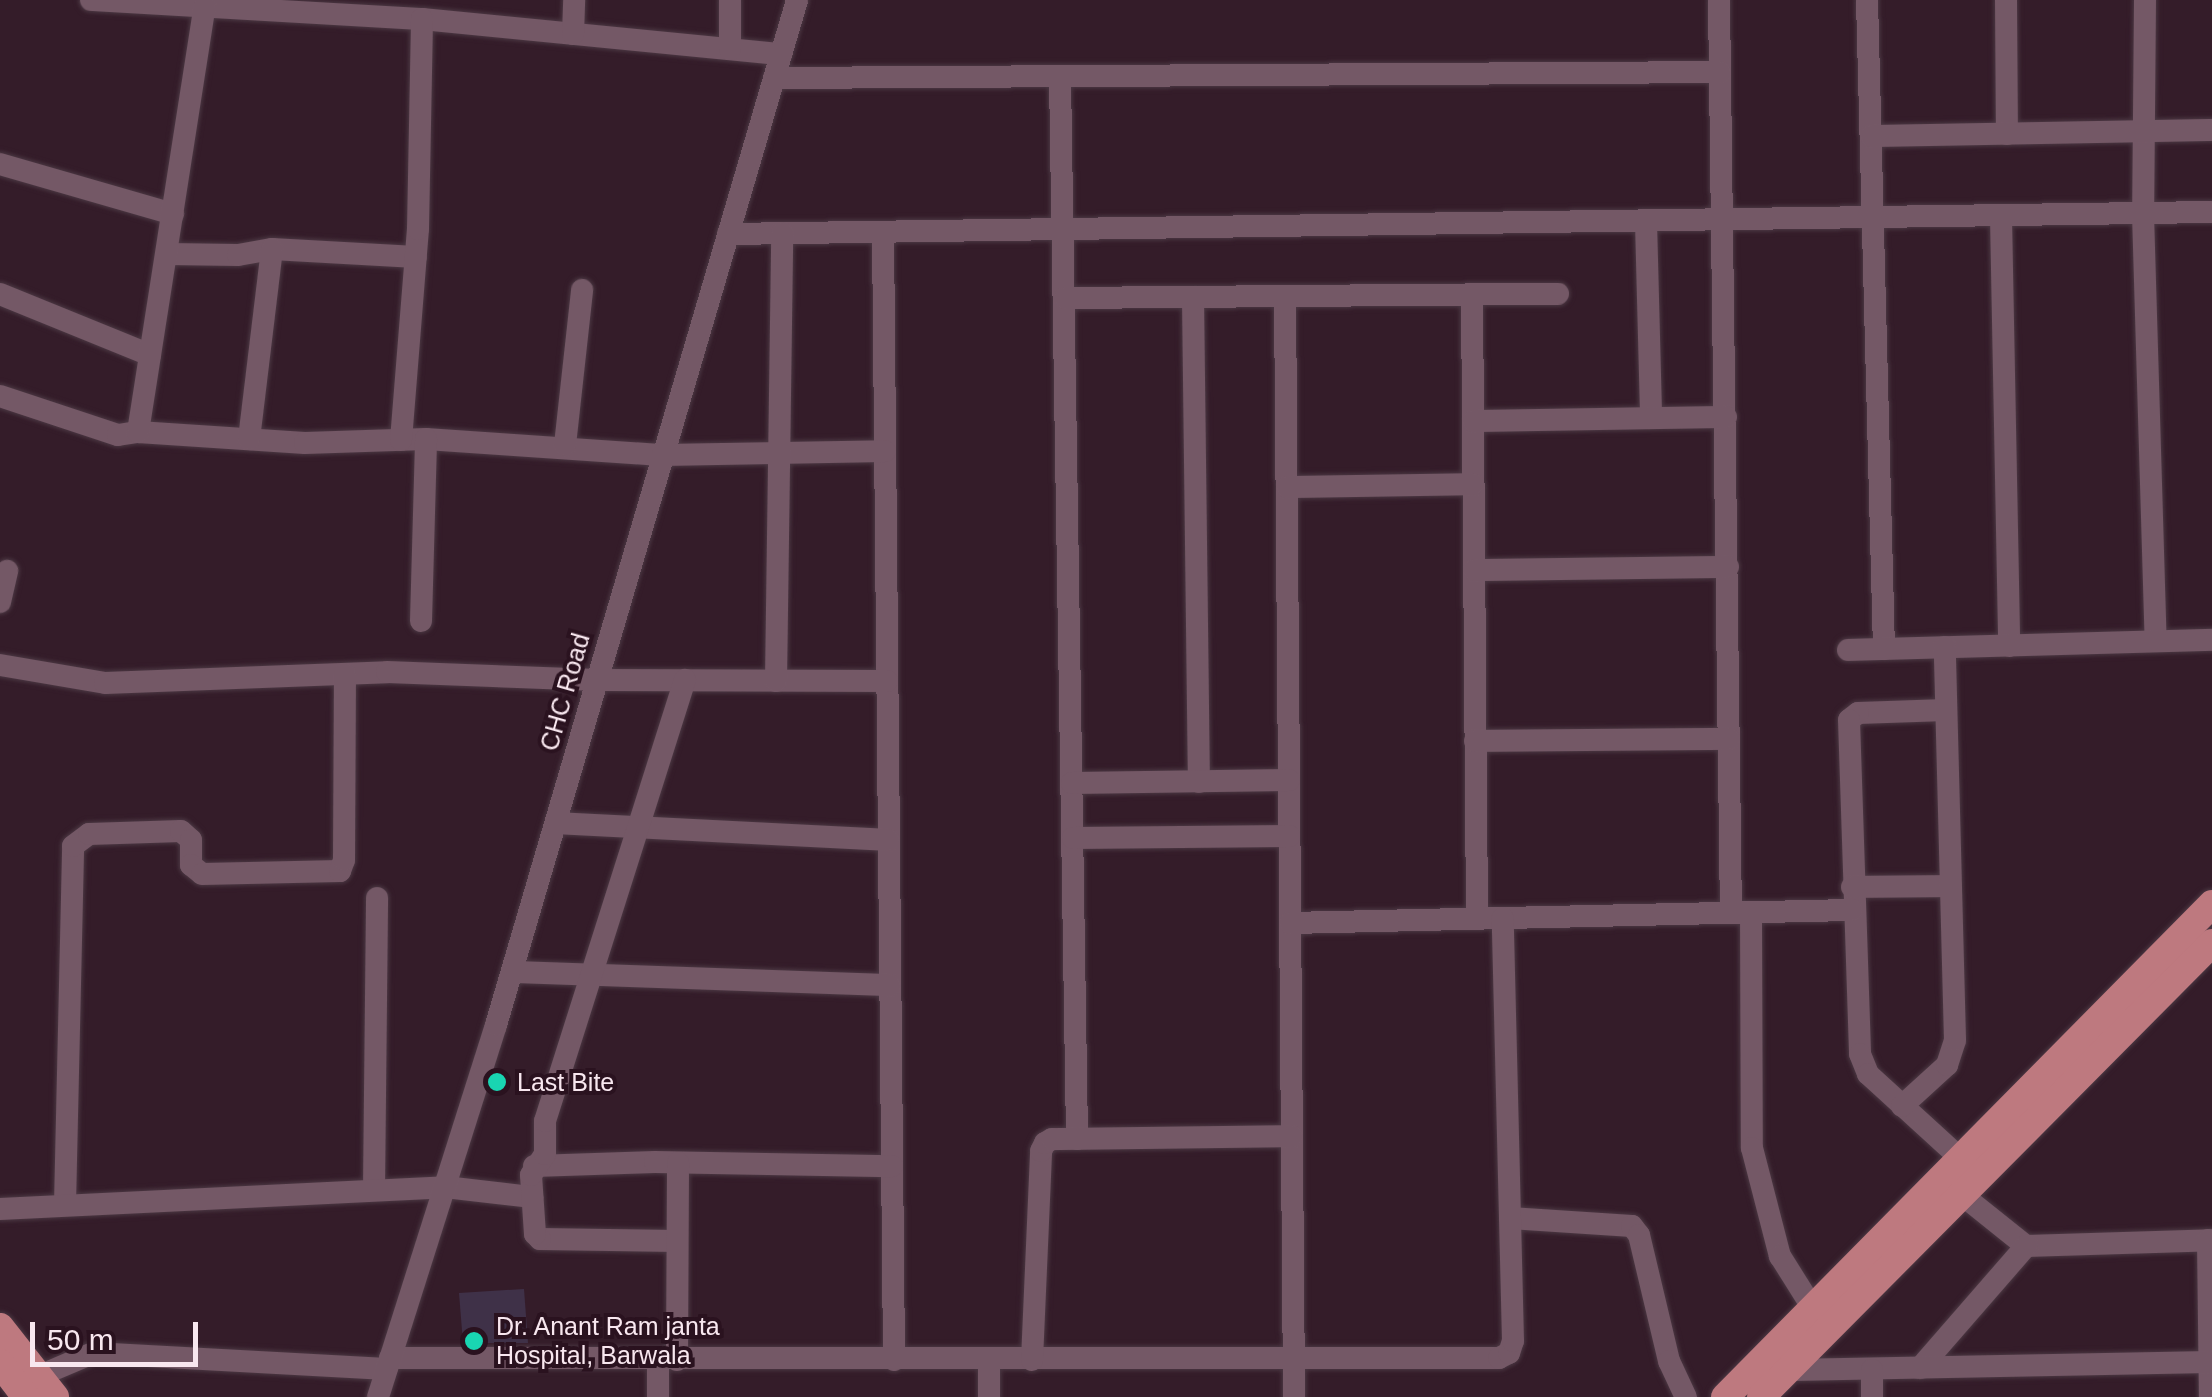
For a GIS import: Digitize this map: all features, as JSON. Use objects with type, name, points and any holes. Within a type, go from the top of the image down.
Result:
[{"type":"main road","points":[[1761,1397],[1827,1331],[2212,904]]},
{"type":"main road","points":[[1725,1397],[1811,1306],[1967,1176],[2212,943]]},
{"type":"main road","points":[[0,1327],[40,1390]]},
{"type":"main road","points":[[0,1364],[40,1390]]},
{"type":"street","points":[[91,0],[422,18],[781,54]]},
{"type":"street","points":[[573,34],[574,0]]},
{"type":"street","points":[[730,0],[730,49]]},
{"type":"street","name":"CHC Road","points":[[378,1397],[512,972],[797,0]]},
{"type":"street","points":[[1719,0],[1730,739],[1752,1148],[1780,1256],[1827,1331]]},
{"type":"street","points":[[1867,0],[1884,649]]},
{"type":"street","points":[[2006,0],[2007,134]]},
{"type":"street","points":[[2145,0],[2143,214],[2156,642]]},
{"type":"street","points":[[138,432],[205,6]]},
{"type":"street","points":[[401,440],[416,257],[422,18]]},
{"type":"street","points":[[774,78],[1720,72]]},
{"type":"street","points":[[1060,77],[1077,1139]]},
{"type":"street","points":[[1871,136],[2212,130]]},
{"type":"street","points":[[0,164],[172,214]]},
{"type":"street","points":[[728,234],[2212,212]]},
{"type":"street","points":[[2002,217],[2008,646]]},
{"type":"street","points":[[1646,222],[1651,418]]},
{"type":"street","points":[[883,232],[894,1360]]},
{"type":"street","points":[[776,681],[782,234]]},
{"type":"street","points":[[166,254],[238,255],[272,249],[416,257]]},
{"type":"street","points":[[249,439],[272,249]]},
{"type":"street","points":[[565,445],[582,290]]},
{"type":"street","points":[[0,294],[150,356]]},
{"type":"street","points":[[1065,298],[1558,294]]},
{"type":"street","points":[[1472,295],[1476,919]]},
{"type":"street","points":[[1285,296],[1294,1397]]},
{"type":"street","points":[[1193,297],[1199,782]]},
{"type":"street","points":[[0,396],[103,434],[426,439],[565,445],[663,455],[885,451]]},
{"type":"street","points":[[1473,421],[1726,417]]},
{"type":"street","points":[[421,621],[426,439]]},
{"type":"street","points":[[1287,488],[1474,484]]},
{"type":"street","points":[[1474,570],[1728,566]]},
{"type":"street","points":[[0,602],[7,570]]},
{"type":"street","points":[[1848,650],[2212,640]]},
{"type":"street","points":[[1902,1106],[1953,1056],[1945,648]]},
{"type":"street","points":[[0,664],[106,683],[344,674],[887,681]]},
{"type":"street","points":[[64,1205],[72,846],[89,834],[182,831],[191,840],[192,866],[202,874],[340,871],[344,860],[344,674]]},
{"type":"street","points":[[677,1241],[547,1241],[535,1234],[532,1198],[534,1166],[545,1154],[545,1121],[685,680]]},
{"type":"street","points":[[1946,710],[1851,715],[1852,898],[1862,1067],[1967,1176],[2026,1246]]},
{"type":"street","points":[[1475,741],[1730,739]]},
{"type":"street","points":[[1072,784],[1289,780]]},
{"type":"street","points":[[556,823],[889,840]]},
{"type":"street","points":[[1073,838],[1290,836]]},
{"type":"street","points":[[1290,923],[1742,912],[1948,886]]},
{"type":"street","points":[[374,1190],[377,898]]},
{"type":"street","points":[[40,1390],[93,1353],[388,1364],[1499,1358],[1509,1352],[1513,1341],[1502,918]]},
{"type":"street","points":[[512,972],[890,984]]},
{"type":"street","points":[[1032,1360],[1041,1151],[1052,1139],[1292,1136]]},
{"type":"street","points":[[534,1166],[678,1162],[892,1166]]},
{"type":"street","points":[[658,1397],[668,1360],[678,1162]]},
{"type":"street","points":[[0,1208],[444,1187],[532,1198]]},
{"type":"street","points":[[1510,1218],[1632,1226],[1639,1235],[1669,1362],[1686,1397]]},
{"type":"street","points":[[1920,1368],[2026,1246],[2210,1240],[2210,1397]]},
{"type":"street","points":[[989,1360],[989,1397]]},
{"type":"street","points":[[1789,1370],[2211,1362]]},
{"type":"street","points":[[1872,1370],[1872,1397]]},
{"type":"building","points":[[524,1289],[528,1343],[463,1343],[459,1293]]},
{"type":"place","name":"Last Bite","points":[[497,1082]]},
{"type":"place","name":"Dr. Anant Ram janta Hospital, Barwala","points":[[474,1341]]}]
